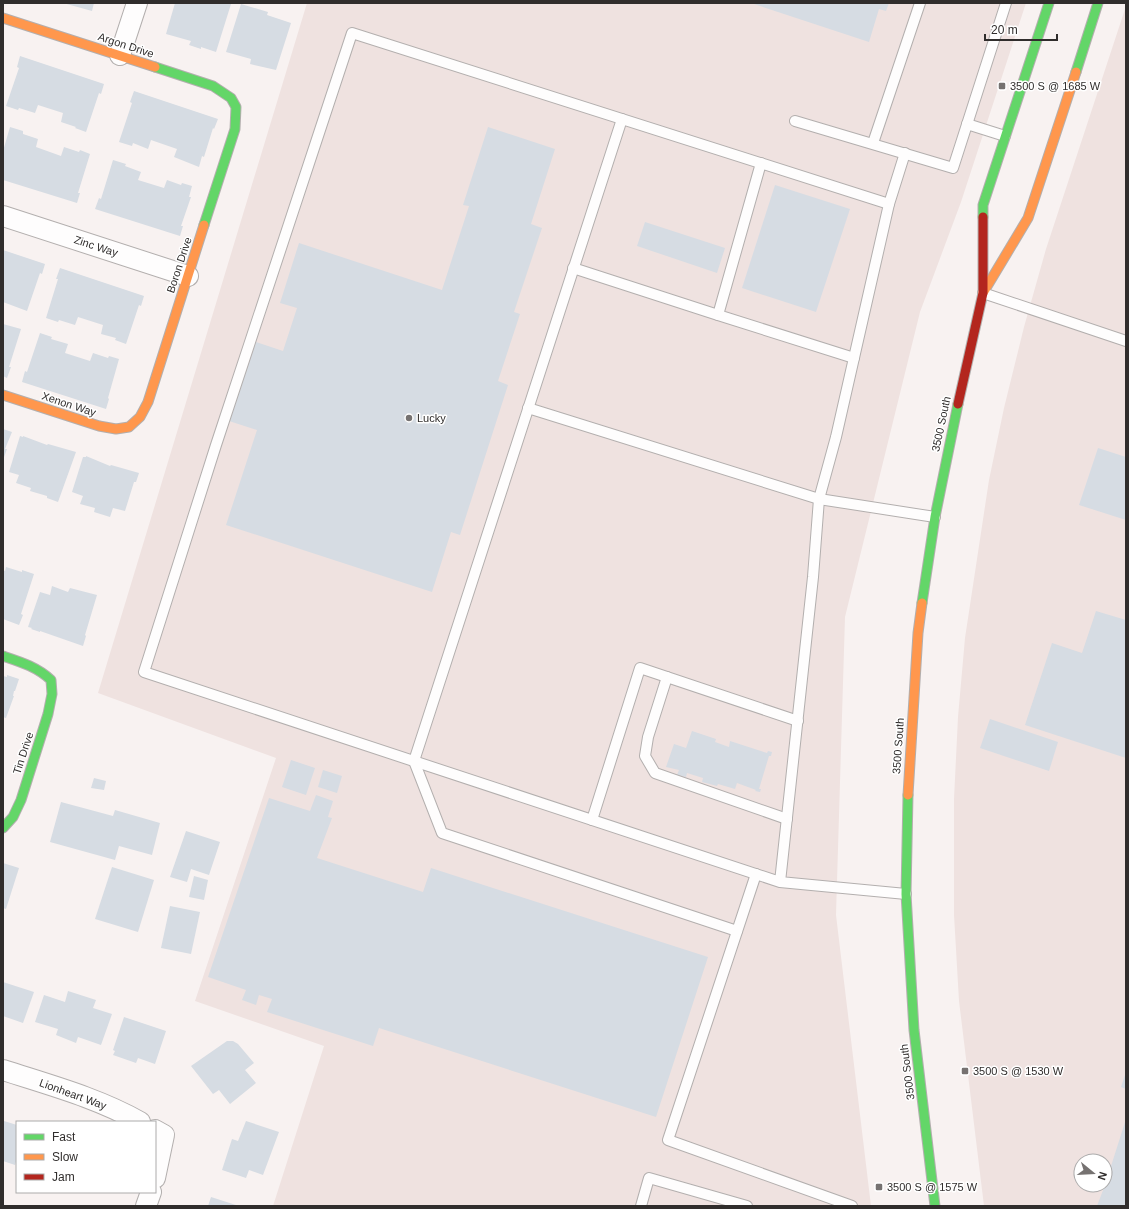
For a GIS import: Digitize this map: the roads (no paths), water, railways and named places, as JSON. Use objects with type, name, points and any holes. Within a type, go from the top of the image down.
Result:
[{"type":"main road","name":"3500 South","points":[[933,1206],[914,1030],[906,894],[908,774],[918,633],[934,517],[964,374],[983,294],[983,205],[1049,3]]},
{"type":"main road","name":"3500 South","points":[[983,294],[1028,218],[1098,3]]},
{"type":"main road","name":"Argon Drive","points":[[3,18],[213,86],[228,94],[236,104]]},
{"type":"main road","name":"Boron Drive","points":[[129,427],[140,417],[148,402],[235,129],[237,117],[236,104]]},
{"type":"main road","name":"Xenon Way","points":[[3,395],[99,426],[116,430],[129,427]]},
{"type":"main road","name":"Tin Drive","points":[[3,656],[30,664],[43,671],[51,680],[52,694],[48,714],[21,800],[14,817],[3,828]]},
{"type":"street","points":[[120,55],[137,3]]},
{"type":"street","name":"Zinc Way","points":[[3,216],[188,276]]},
{"type":"street","name":"Lionheart Way","points":[[3,1070],[66,1090],[124,1113],[138,1121]]},
{"type":"street","points":[[156,1169],[160,1133]]},
{"type":"street","points":[[146,1206],[151,1193]]},
{"type":"lane","points":[[873,144],[920,3]]},
{"type":"lane","points":[[795,121],[953,168],[1006,3]]},
{"type":"lane","points":[[889,204],[352,33],[218,438],[144,672],[780,882],[906,894]]},
{"type":"lane","points":[[622,119],[414,761],[442,832],[737,931]]},
{"type":"lane","points":[[967,124],[1005,136]]},
{"type":"lane","points":[[780,882],[813,577],[819,499],[836,437],[889,204],[905,153]]},
{"type":"lane","points":[[718,315],[761,163]]},
{"type":"lane","points":[[573,268],[854,358]]},
{"type":"lane","points":[[983,294],[1126,341]]},
{"type":"lane","points":[[528,408],[819,499],[934,517]]},
{"type":"lane","points":[[592,820],[640,668],[798,721]]},
{"type":"lane","points":[[667,677],[648,737],[645,756],[655,773],[787,818]]},
{"type":"lane","points":[[756,874],[668,1140],[852,1206]]},
{"type":"lane","points":[[642,1206],[649,1178],[747,1206]]},
{"type":"place","name":"3500 S @ 1685 W","points":[[1002,86]]},
{"type":"place","name":"Lucky","points":[[409,418]]},
{"type":"place","name":"3500 S @ 1530 W","points":[[965,1071]]},
{"type":"place","name":"3500 S @ 1575 W","points":[[879,1187]]}]
